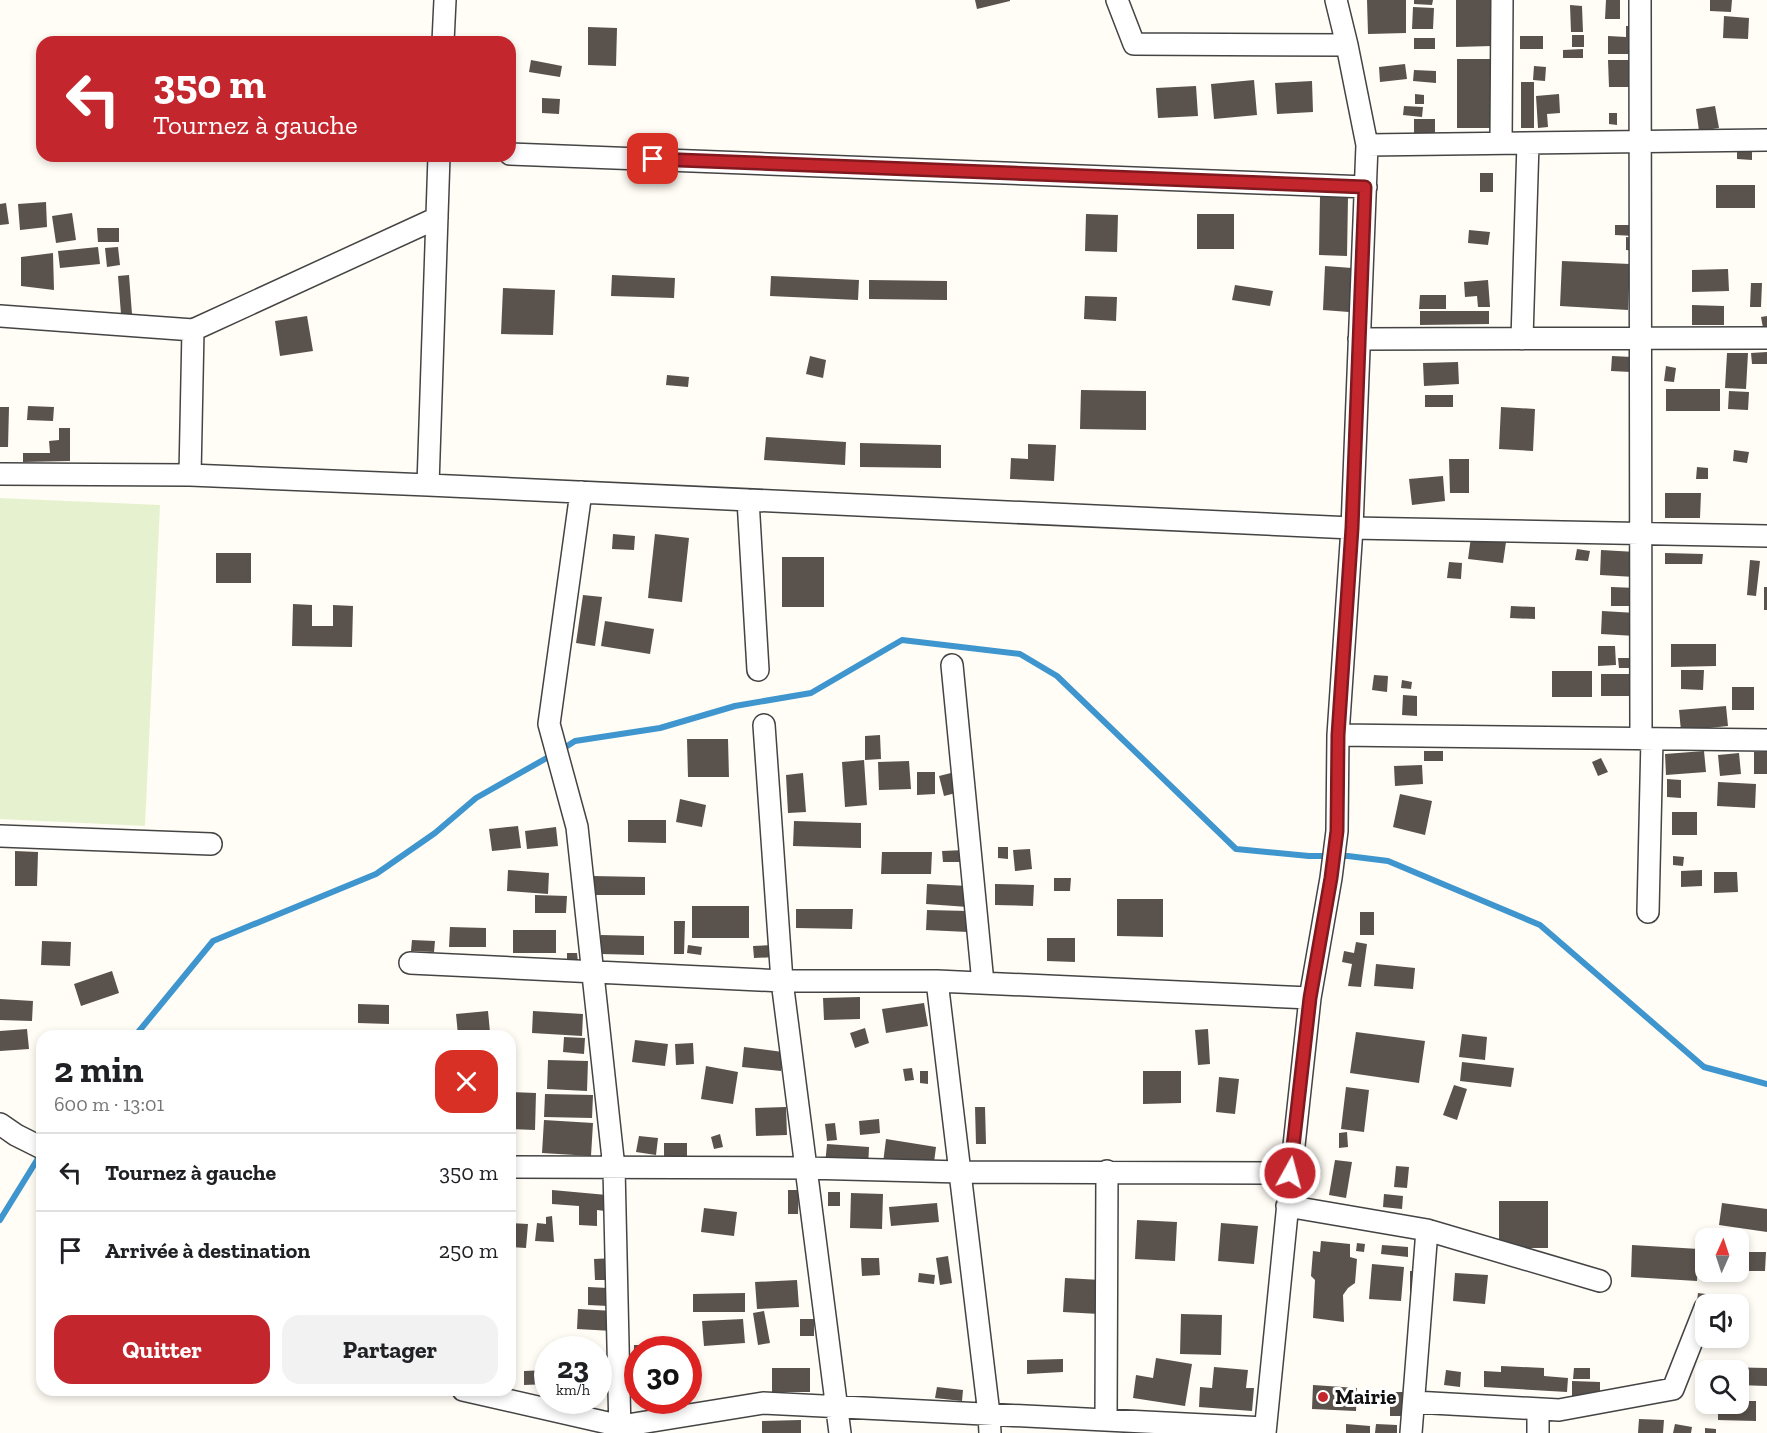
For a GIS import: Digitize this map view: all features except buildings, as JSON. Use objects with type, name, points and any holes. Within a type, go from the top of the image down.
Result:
[{"type":"street","points":[[443,36],[445,0]]},
{"type":"street","points":[[1117,0],[1134,44],[1347,45]]},
{"type":"street","points":[[487,1396],[620,1429],[763,1403],[837,1407],[989,1424],[1106,1420],[1265,1431],[1290,1173],[1310,998],[1337,831],[1338,735],[1352,528],[1367,145],[1336,0]]},
{"type":"street","points":[[1501,143],[1502,0]]},
{"type":"street","points":[[1640,0],[1641,534],[1648,912]]},
{"type":"street","points":[[1367,145],[1767,140]]},
{"type":"street","points":[[1522,339],[1528,143]]},
{"type":"street","points":[[516,154],[1365,187]]},
{"type":"street","points":[[428,485],[439,162]]},
{"type":"street","points":[[0,316],[193,330],[437,218]]},
{"type":"street","points":[[190,476],[193,330]]},
{"type":"street","points":[[1359,339],[1767,338]]},
{"type":"street","points":[[0,474],[190,476],[428,485],[1352,528],[1767,536]]},
{"type":"street","points":[[581,492],[549,724],[577,827],[614,1168],[620,1429]]},
{"type":"street","points":[[748,500],[758,670]]},
{"type":"street","points":[[952,665],[983,983]]},
{"type":"street","points":[[764,725],[782,981],[840,1433]]},
{"type":"street","points":[[1338,735],[1767,740]]},
{"type":"street","points":[[0,836],[211,844]]},
{"type":"street","points":[[410,963],[782,981],[937,981],[1310,998]]},
{"type":"street","points":[[937,981],[989,1424]]},
{"type":"street","points":[[8,1129],[36,1145]]},
{"type":"street","points":[[516,1167],[1290,1173]]},
{"type":"street","points":[[1106,1420],[1107,1171]]},
{"type":"street","points":[[1287,1206],[1426,1230],[1600,1281]]},
{"type":"street","points":[[1412,1433],[1426,1230]]},
{"type":"street","points":[[1414,1402],[1559,1410],[1673,1389],[1695,1333]]},
{"type":"street","points":[[1538,1409],[1538,1433]]},
{"type":"green space","points":[[0,498],[160,505],[145,826],[0,819]]},
{"type":"waterway","points":[[561,750],[575,741],[660,728],[735,706],[811,693],[902,640],[1020,654],[1057,676],[1236,849],[1309,856],[1348,856],[1388,861],[1540,925],[1704,1067],[1767,1084]]},
{"type":"waterway","points":[[140,1030],[213,941],[376,874],[435,833],[476,798],[552,755]]},
{"type":"waterway","points":[[0,1220],[36,1162]]},
{"type":"place","name":"Mairie","points":[[1323,1397]]},
{"type":"route","points":[[653,159],[1365,187],[1352,528],[1338,735],[1337,831],[1310,998],[1290,1173]]}]
